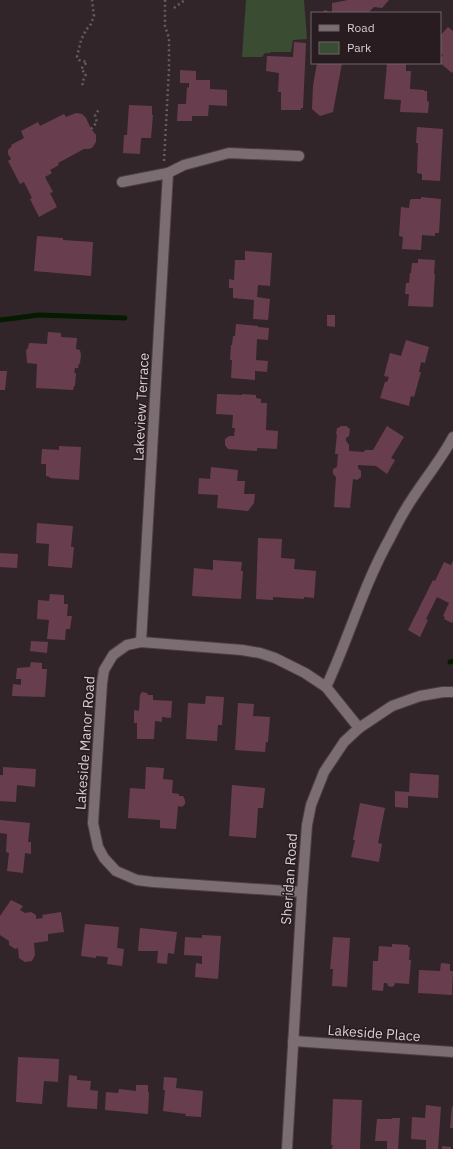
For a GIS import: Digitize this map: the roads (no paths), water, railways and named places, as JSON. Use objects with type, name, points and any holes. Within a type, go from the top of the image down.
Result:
[{"type":"street","points":[[122,182],[166,173],[184,166],[229,153],[299,156]]},
{"type":"street","name":"Lakeview Terrace","points":[[141,642],[166,173]]},
{"type":"street","points":[[326,687],[361,600],[389,539],[414,496],[450,445],[453,437]]},
{"type":"street","name":"Lakeside Manor Road","points":[[302,892],[137,880],[116,870],[104,858],[98,848],[93,823],[104,670],[113,655],[127,645],[141,642],[242,650],[260,653],[275,658],[305,673],[326,687],[359,728]]},
{"type":"street","name":"Sheridan Road","points":[[287,1149],[302,892],[307,825],[311,805],[324,772],[344,742],[359,728],[392,706],[420,696],[443,692],[453,692]]},
{"type":"street","name":"Lakeside Place","points":[[293,1041],[453,1052]]},
{"type":"waterway","points":[[0,320],[39,315],[125,318]]}]
